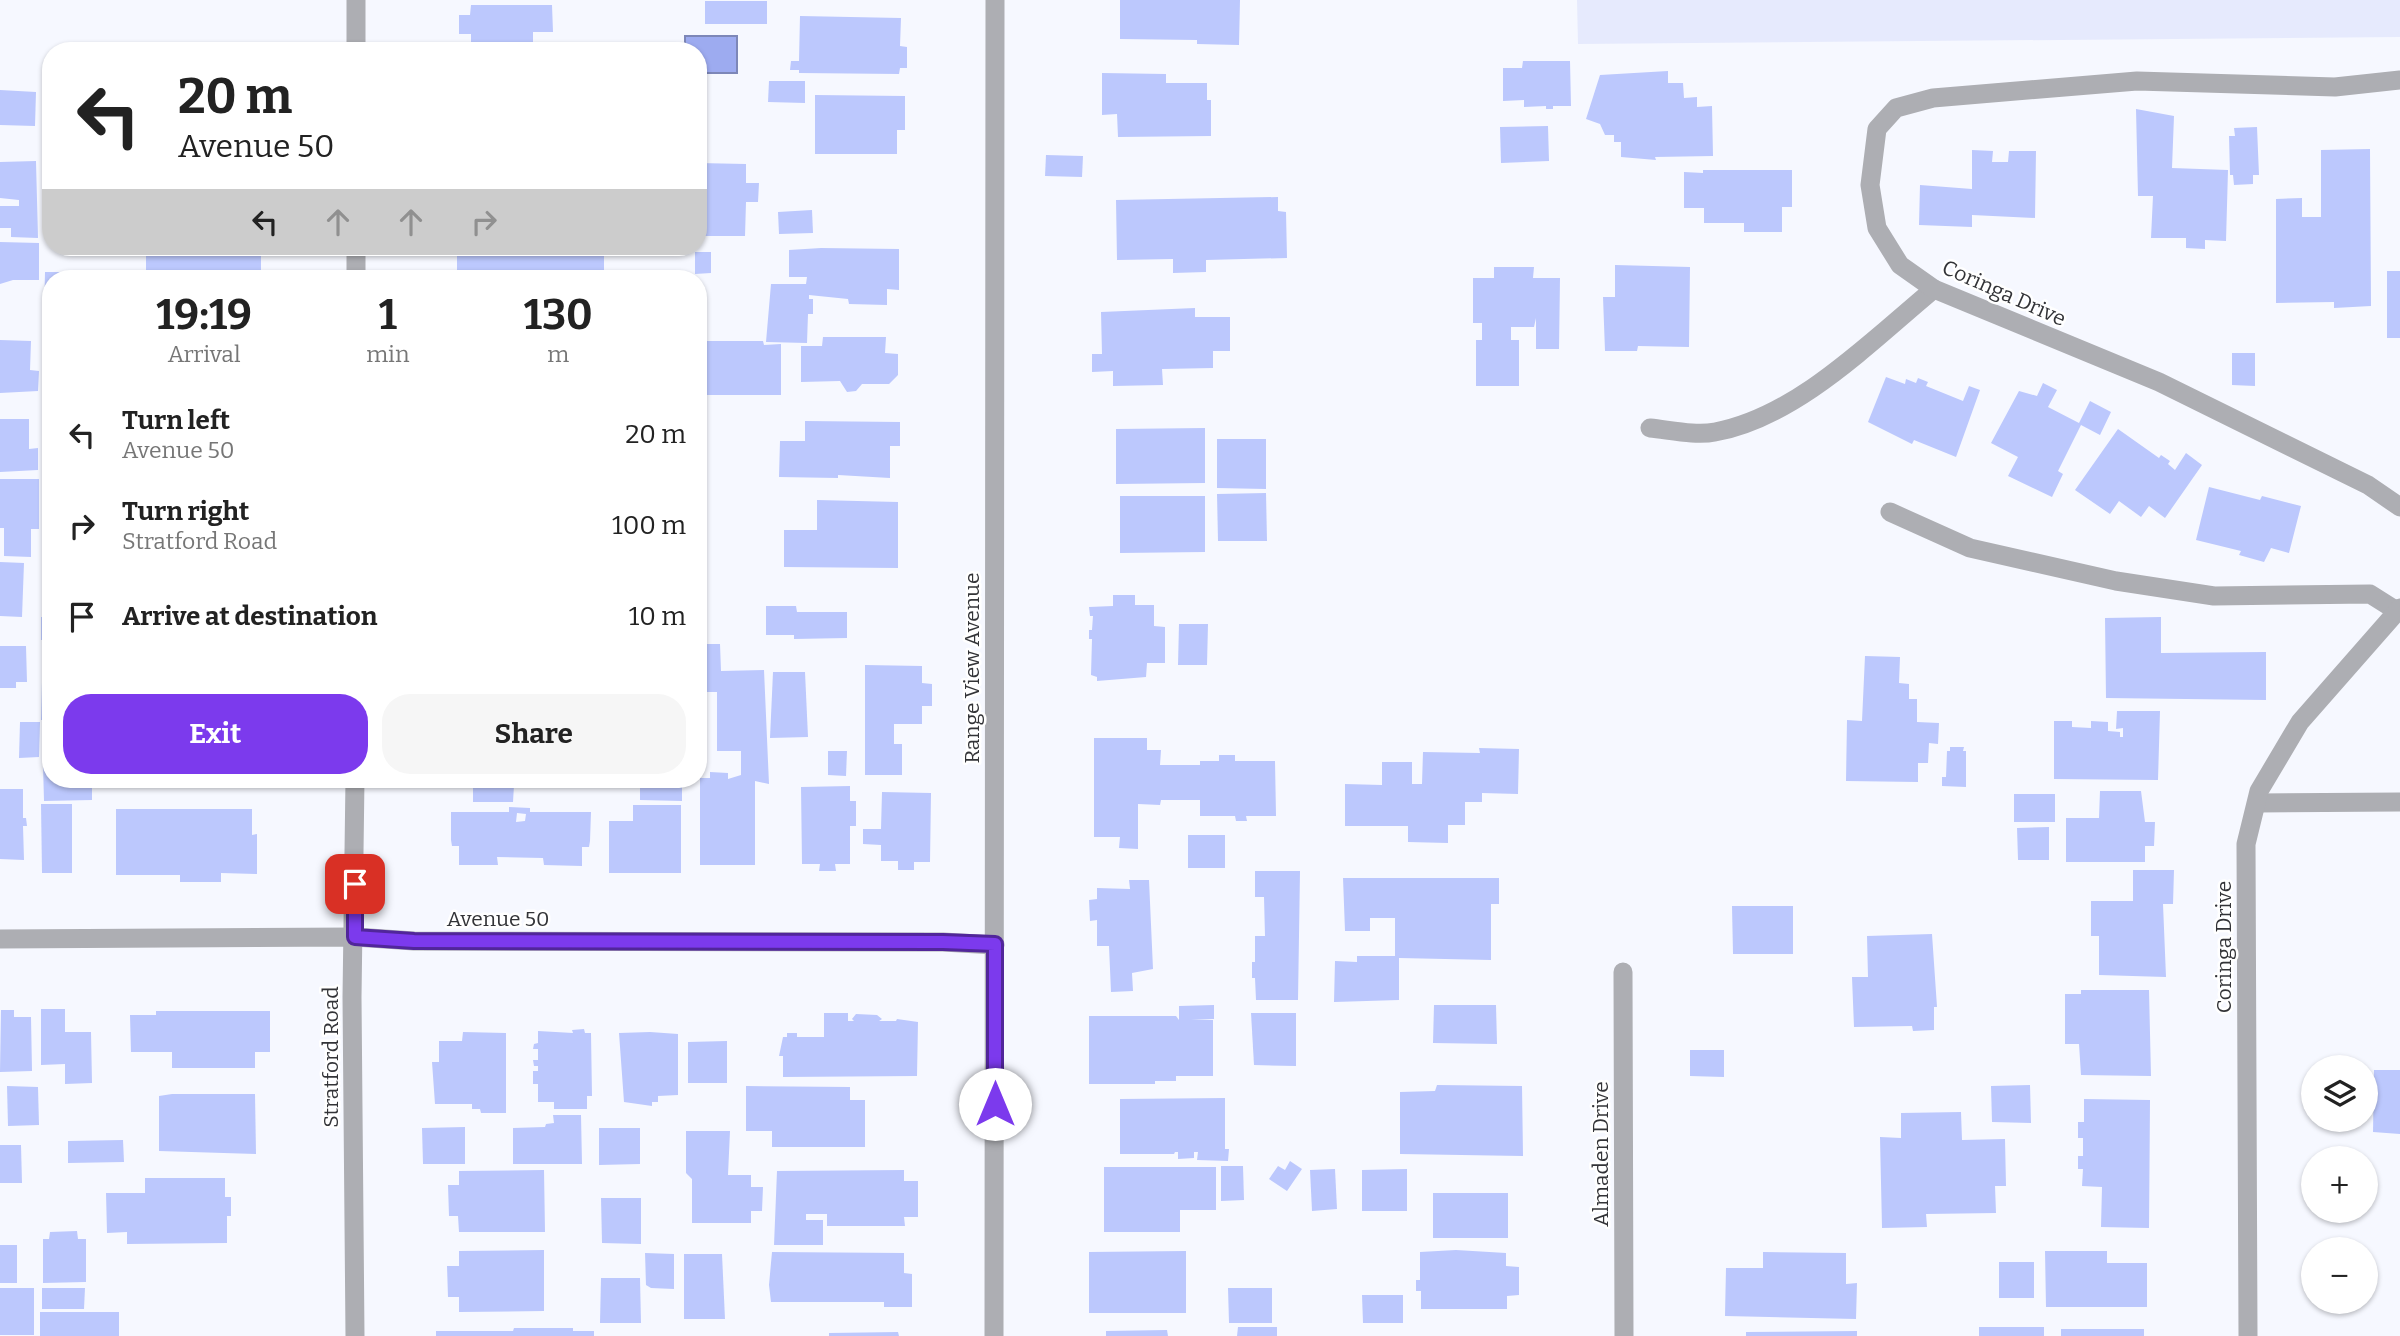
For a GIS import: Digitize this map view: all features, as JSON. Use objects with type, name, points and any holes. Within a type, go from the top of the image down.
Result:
[{"type":"street","points":[[356,0],[356,42]]},
{"type":"street","name":"Range View Avenue","points":[[994,1336],[995,0]]},
{"type":"street","name":"Coringa Drive","points":[[2400,80],[2335,87],[2137,81],[1933,99],[1896,108],[1877,129],[1870,185],[1877,228],[1900,265],[1934,289],[2159,382],[2368,485],[2400,508]]},
{"type":"street","points":[[1650,428],[1713,433],[1761,418],[1826,378],[1934,289]]},
{"type":"street","points":[[1890,512],[1970,548],[2116,581],[2214,596],[2370,594],[2399,609]]},
{"type":"street","name":"Coringa Drive","points":[[2248,1336],[2246,844],[2259,791],[2300,722],[2399,609]]},
{"type":"street","name":"Stratford Road","points":[[355,788],[355,937],[352,997],[355,1336]]},
{"type":"street","points":[[2257,803],[2400,802]]},
{"type":"street","name":"Avenue 50","points":[[0,939],[355,937],[414,941],[995,944]]},
{"type":"street","name":"Almaden Drive","points":[[1623,972],[1624,1336]]},
{"type":"shaded area","points":[[1577,0],[2400,0],[2400,37],[1578,44]]},
{"type":"water","points":[[685,36],[737,36],[737,73],[707,73],[707,42],[685,42]]},
{"type":"building","points":[[1120,0],[1240,0],[1239,45],[1197,44],[1197,40],[1120,39]]},
{"type":"building","points":[[705,1],[767,1],[767,24],[705,24]]},
{"type":"building","points":[[471,5],[552,5],[553,32],[533,32],[533,42],[471,42],[471,34],[459,34],[459,15],[470,15]]},
{"type":"building","points":[[800,16],[901,18],[900,46],[907,47],[907,68],[900,68],[899,74],[799,73],[799,70],[790,70],[791,61],[799,61]]},
{"type":"building","points":[[1523,61],[1570,61],[1571,106],[1553,106],[1553,109],[1546,109],[1546,106],[1524,107],[1524,100],[1503,101],[1503,68],[1522,68]]},
{"type":"building","points":[[1668,71],[1668,83],[1683,83],[1684,98],[1697,97],[1697,107],[1712,106],[1713,156],[1655,157],[1656,160],[1621,157],[1621,142],[1614,142],[1614,135],[1605,135],[1600,124],[1586,119],[1600,75]]},
{"type":"building","points":[[1102,73],[1166,74],[1166,83],[1207,83],[1207,100],[1211,100],[1211,136],[1118,137],[1117,114],[1102,115]]},
{"type":"building","points":[[769,81],[805,81],[805,103],[768,102]]},
{"type":"building","points":[[0,90],[36,92],[35,126],[0,125]]},
{"type":"building","points":[[815,95],[905,96],[905,130],[897,130],[897,154],[815,154]]},
{"type":"building","points":[[2136,109],[2174,116],[2172,168],[2228,170],[2226,241],[2205,240],[2205,249],[2186,248],[2186,238],[2151,238],[2153,196],[2138,196]]},
{"type":"building","points":[[1548,126],[1549,161],[1501,163],[1500,127]]},
{"type":"building","points":[[2257,127],[2259,175],[2253,175],[2253,184],[2234,185],[2233,175],[2230,175],[2229,136],[2235,136],[2234,128]]},
{"type":"building","points":[[2370,149],[2371,306],[2334,308],[2334,302],[2276,303],[2276,199],[2302,198],[2302,217],[2321,217],[2321,150]]},
{"type":"building","points":[[1972,150],[1993,151],[1992,162],[2008,162],[2009,151],[2036,151],[2035,218],[1972,215],[1972,227],[1919,225],[1920,185],[1972,189]]},
{"type":"building","points":[[1046,155],[1083,156],[1082,177],[1045,176]]},
{"type":"building","points":[[36,161],[38,238],[11,237],[11,228],[0,228],[0,206],[19,206],[19,200],[0,198],[0,162]]},
{"type":"building","points":[[707,163],[746,164],[746,183],[759,183],[758,202],[746,202],[745,236],[707,236]]},
{"type":"building","points":[[1703,170],[1792,170],[1792,207],[1782,207],[1782,232],[1744,232],[1744,223],[1704,223],[1704,208],[1684,208],[1684,172],[1703,173]]},
{"type":"building","points":[[1278,197],[1278,211],[1286,212],[1287,258],[1206,260],[1206,272],[1173,273],[1173,259],[1117,260],[1116,200]]},
{"type":"building","points":[[812,210],[813,233],[779,234],[778,212]]},
{"type":"building","points":[[0,242],[39,243],[39,280],[13,280],[0,284]]},
{"type":"building","points":[[899,249],[899,290],[887,289],[887,305],[849,304],[848,299],[809,295],[809,299],[813,299],[813,314],[808,314],[807,343],[766,342],[771,284],[806,284],[807,277],[789,277],[789,250]]},
{"type":"building","points":[[707,252],[711,252],[711,273],[707,273],[707,270],[695,270],[695,256],[707,256]]},
{"type":"building","points":[[146,256],[261,256],[261,270],[146,270]]},
{"type":"building","points":[[457,256],[604,256],[604,270],[457,270]]},
{"type":"building","points":[[1615,265],[1690,267],[1689,347],[1638,346],[1637,351],[1605,351],[1603,297],[1615,297]]},
{"type":"building","points":[[1494,267],[1534,267],[1533,278],[1560,278],[1559,349],[1536,349],[1536,318],[1534,327],[1511,327],[1511,340],[1519,340],[1519,386],[1476,386],[1476,340],[1482,340],[1482,323],[1473,323],[1473,278],[1494,278]]},
{"type":"building","points":[[2387,271],[2400,271],[2400,338],[2387,338]]},
{"type":"building","points":[[1195,308],[1195,317],[1230,317],[1230,351],[1213,351],[1213,368],[1162,369],[1163,385],[1113,386],[1113,371],[1092,372],[1092,354],[1102,354],[1101,312]]},
{"type":"building","points":[[823,337],[886,337],[885,353],[898,354],[898,375],[889,384],[862,384],[856,391],[847,392],[840,381],[801,382],[801,346],[822,346]]},
{"type":"building","points":[[0,340],[31,341],[30,370],[39,371],[38,391],[0,393]]},
{"type":"building","points":[[707,341],[763,341],[764,345],[781,344],[781,395],[707,395]]},
{"type":"building","points":[[2232,353],[2255,353],[2255,386],[2232,385]]},
{"type":"building","points":[[1886,377],[1905,384],[1906,379],[1916,383],[1918,378],[1928,382],[1926,386],[1963,401],[1969,386],[1980,390],[1956,457],[1914,440],[1912,444],[1868,422]]},
{"type":"building","points":[[2043,383],[2057,390],[2048,407],[2079,423],[2090,401],[2111,412],[2100,435],[2081,425],[2058,471],[2063,474],[2052,497],[2008,476],[2018,457],[1991,443],[2019,391],[2037,396]]},
{"type":"building","points":[[0,419],[29,419],[29,449],[38,448],[38,470],[0,472]]},
{"type":"building","points":[[805,421],[900,422],[900,446],[890,446],[890,478],[838,475],[838,478],[779,477],[780,441],[805,441]]},
{"type":"building","points":[[1205,428],[1205,483],[1116,484],[1116,429]]},
{"type":"building","points":[[2118,429],[2159,458],[2161,455],[2170,461],[2168,464],[2175,470],[2186,453],[2202,465],[2165,518],[2149,506],[2141,517],[2119,501],[2110,514],[2075,490]]},
{"type":"building","points":[[1217,439],[1266,439],[1266,489],[1217,488]]},
{"type":"building","points":[[0,479],[39,479],[39,529],[31,529],[31,557],[4,556],[4,528],[0,528]]},
{"type":"building","points":[[2209,487],[2260,500],[2262,496],[2301,506],[2289,553],[2271,548],[2264,562],[2239,555],[2241,551],[2196,540]]},
{"type":"building","points":[[1266,493],[1267,541],[1218,541],[1217,494]]},
{"type":"building","points":[[1120,496],[1205,496],[1205,552],[1120,553]]},
{"type":"building","points":[[817,500],[898,502],[898,568],[784,567],[784,530],[817,530]]},
{"type":"building","points":[[0,562],[24,563],[22,617],[0,616]]},
{"type":"building","points":[[1113,595],[1135,595],[1135,605],[1154,605],[1154,626],[1165,627],[1165,663],[1147,663],[1146,677],[1097,681],[1097,677],[1091,675],[1092,639],[1089,639],[1089,630],[1092,630],[1093,616],[1090,616],[1089,607],[1113,606]]},
{"type":"building","points":[[766,606],[796,606],[797,612],[847,612],[847,638],[794,639],[794,635],[766,635]]},
{"type":"building","points":[[2161,617],[2161,653],[2266,652],[2266,700],[2106,698],[2105,618]]},
{"type":"building","points":[[1179,624],[1208,624],[1207,665],[1178,665]]},
{"type":"building","points":[[707,644],[720,644],[721,671],[764,670],[769,784],[755,781],[755,865],[700,865],[700,788],[707,788],[710,772],[728,773],[728,779],[741,775],[741,751],[717,751],[717,692],[707,692]]},
{"type":"building","points":[[0,646],[26,646],[27,682],[16,682],[16,688],[0,688]]},
{"type":"building","points":[[1865,656],[1900,657],[1899,683],[1909,684],[1909,699],[1917,699],[1917,722],[1939,723],[1938,744],[1929,743],[1928,763],[1918,763],[1918,782],[1846,781],[1847,720],[1862,721]]},
{"type":"building","points":[[865,665],[922,666],[922,683],[932,684],[932,706],[922,706],[922,724],[894,724],[894,744],[902,744],[902,775],[865,775]]},
{"type":"building","points":[[773,672],[805,672],[808,737],[770,738]]},
{"type":"building","points":[[2117,711],[2160,711],[2158,780],[2054,779],[2054,721],[2072,721],[2072,727],[2091,728],[2091,721],[2108,722],[2108,731],[2120,732],[2120,737],[2123,737],[2123,728],[2116,729]]},
{"type":"building","points":[[20,722],[40,722],[39,757],[19,758]]},
{"type":"building","points":[[1094,738],[1147,738],[1147,750],[1161,750],[1160,765],[1200,765],[1200,761],[1219,761],[1219,755],[1235,755],[1235,761],[1275,761],[1276,816],[1246,816],[1247,821],[1236,821],[1235,816],[1200,816],[1200,800],[1161,800],[1160,805],[1138,804],[1138,849],[1119,848],[1120,837],[1094,837]]},
{"type":"building","points":[[1950,747],[1964,747],[1963,751],[1966,751],[1966,787],[1942,786],[1942,777],[1946,777],[1947,751],[1950,751]]},
{"type":"building","points":[[1479,748],[1519,749],[1518,794],[1482,793],[1482,802],[1465,802],[1465,825],[1448,825],[1448,843],[1408,842],[1408,826],[1345,826],[1345,784],[1382,785],[1382,762],[1412,762],[1412,784],[1422,784],[1423,752],[1480,753]]},
{"type":"building","points":[[828,751],[847,751],[846,776],[828,775]]},
{"type":"building","points":[[850,786],[850,801],[856,801],[856,826],[850,826],[850,864],[835,864],[836,871],[819,871],[820,864],[802,864],[801,787]]},
{"type":"building","points":[[44,788],[92,788],[92,800],[44,801]]},
{"type":"building","points":[[473,788],[514,788],[513,802],[473,802]]},
{"type":"building","points":[[640,788],[682,788],[682,801],[640,800]]},
{"type":"building","points":[[0,789],[23,789],[23,818],[26,818],[27,826],[23,826],[24,860],[0,859]]},
{"type":"building","points":[[2100,791],[2141,791],[2145,822],[2155,822],[2154,846],[2145,846],[2145,862],[2066,862],[2066,818],[2099,818]]},
{"type":"building","points":[[882,792],[931,793],[930,862],[914,862],[914,870],[898,870],[898,861],[881,861],[881,845],[863,844],[863,829],[881,829]]},
{"type":"building","points":[[2014,794],[2055,794],[2055,822],[2014,822]]},
{"type":"building","points":[[41,804],[72,804],[72,873],[42,873]]},
{"type":"building","points":[[633,805],[681,805],[681,873],[609,873],[609,821],[633,821]]},
{"type":"building","points":[[509,807],[530,808],[530,812],[591,812],[589,847],[582,847],[582,866],[544,865],[543,858],[497,857],[498,865],[459,865],[459,846],[452,846],[451,840],[451,812],[509,812]],"holes":[[[517,813],[526,814],[525,821],[516,822]]]},
{"type":"building","points":[[116,809],[252,809],[252,835],[257,834],[257,874],[221,873],[221,882],[180,882],[180,875],[116,875]]},
{"type":"building","points":[[2049,827],[2049,860],[2018,860],[2017,828]]},
{"type":"building","points":[[1188,835],[1225,835],[1225,868],[1188,868]]},
{"type":"building","points":[[2133,870],[2174,870],[2173,904],[2163,904],[2166,977],[2099,975],[2099,936],[2091,936],[2091,901],[2133,901]]},
{"type":"building","points":[[1255,871],[1300,871],[1298,1000],[1256,1000],[1255,978],[1252,978],[1255,936],[1265,936],[1264,897],[1255,897]]},
{"type":"building","points":[[1343,878],[1499,878],[1499,904],[1491,904],[1491,960],[1399,958],[1399,1000],[1334,1002],[1335,961],[1357,962],[1357,956],[1395,956],[1395,918],[1370,918],[1370,931],[1345,931]]},
{"type":"building","points":[[1129,880],[1149,880],[1153,969],[1132,973],[1133,991],[1111,992],[1109,946],[1097,946],[1097,920],[1090,921],[1089,900],[1097,899],[1097,888],[1130,889]]},
{"type":"building","points":[[1732,906],[1793,906],[1793,954],[1733,954]]},
{"type":"building","points":[[1932,934],[1937,1007],[1934,1007],[1934,1030],[1913,1031],[1912,1026],[1854,1027],[1852,977],[1868,977],[1867,936]]},
{"type":"building","points":[[2081,990],[2149,990],[2151,1076],[2081,1075],[2079,1044],[2065,1044],[2065,994],[2081,994]]},
{"type":"building","points":[[1214,1005],[1214,1019],[1191,1019],[1213,1020],[1213,1076],[1176,1076],[1176,1081],[1155,1081],[1155,1084],[1089,1084],[1089,1016],[1176,1016],[1179,1020],[1179,1006]]},
{"type":"building","points":[[1434,1005],[1496,1005],[1497,1044],[1433,1043]]},
{"type":"building","points":[[41,1009],[65,1009],[65,1032],[91,1032],[92,1083],[65,1084],[65,1064],[41,1065]]},
{"type":"building","points":[[1,1010],[14,1010],[14,1017],[31,1017],[32,1071],[0,1072]]},
{"type":"building","points":[[156,1011],[270,1011],[270,1052],[255,1052],[255,1068],[172,1068],[172,1052],[131,1052],[130,1015],[156,1015]]},
{"type":"building","points":[[824,1013],[848,1013],[848,1021],[854,1021],[852,1019],[856,1014],[877,1015],[882,1019],[879,1021],[897,1019],[918,1022],[917,1076],[783,1077],[783,1056],[779,1056],[783,1037],[787,1037],[787,1033],[797,1033],[797,1037],[824,1037]]},
{"type":"building","points":[[1251,1013],[1296,1013],[1296,1066],[1254,1065]]},
{"type":"building","points":[[584,1029],[585,1033],[591,1033],[592,1096],[587,1096],[587,1109],[554,1109],[554,1102],[538,1102],[538,1084],[533,1084],[533,1071],[538,1071],[538,1066],[534,1066],[533,1060],[538,1060],[538,1049],[533,1049],[534,1044],[538,1043],[538,1031],[573,1033],[572,1030]]},
{"type":"building","points":[[463,1032],[506,1033],[506,1113],[481,1113],[480,1109],[472,1109],[472,1104],[435,1104],[432,1062],[439,1062],[439,1041],[462,1041]]},
{"type":"building","points":[[619,1033],[678,1034],[678,1095],[658,1096],[658,1102],[652,1102],[652,1106],[624,1102]]},
{"type":"building","points":[[727,1041],[727,1083],[688,1083],[688,1042]]},
{"type":"building","points":[[1690,1050],[1724,1050],[1724,1077],[1690,1076]]},
{"type":"building","points":[[2378,1070],[2400,1070],[2400,1134],[2373,1132],[2378,1132]]},
{"type":"building","points":[[1437,1085],[1522,1086],[1523,1156],[1400,1154],[1400,1092],[1435,1091]]},
{"type":"building","points":[[2030,1085],[2031,1123],[1992,1122],[1991,1086]]},
{"type":"building","points":[[7,1086],[38,1087],[39,1125],[8,1126]]},
{"type":"building","points":[[746,1086],[850,1087],[850,1100],[865,1100],[865,1147],[772,1147],[772,1131],[746,1131]]},
{"type":"building","points":[[255,1094],[256,1154],[159,1151],[159,1096]]},
{"type":"building","points":[[1225,1098],[1225,1149],[1229,1149],[1228,1161],[1197,1160],[1198,1152],[1194,1152],[1194,1158],[1178,1159],[1178,1152],[1120,1154],[1120,1099]]},
{"type":"building","points":[[2084,1099],[2150,1100],[2149,1228],[2101,1227],[2102,1187],[2082,1186],[2083,1169],[2078,1169],[2078,1156],[2083,1156],[2083,1138],[2078,1138],[2078,1122],[2084,1122]]},
{"type":"building","points":[[1961,1112],[1962,1140],[2005,1139],[2006,1186],[1995,1186],[1996,1213],[1926,1214],[1927,1227],[1882,1228],[1880,1137],[1901,1138],[1901,1113]]},
{"type":"building","points":[[553,1115],[581,1115],[582,1164],[513,1164],[513,1128],[545,1127],[546,1124],[554,1123]]},
{"type":"building","points":[[465,1127],[465,1164],[423,1164],[422,1128]]},
{"type":"building","points":[[599,1128],[640,1128],[640,1164],[599,1165]]},
{"type":"building","points":[[686,1131],[730,1131],[728,1175],[751,1175],[751,1187],[763,1187],[762,1211],[751,1211],[751,1223],[692,1223],[692,1179],[686,1173]]},
{"type":"building","points":[[123,1140],[124,1162],[68,1163],[68,1141]]},
{"type":"building","points":[[0,1145],[21,1145],[22,1183],[0,1183]]},
{"type":"building","points":[[1290,1161],[1302,1169],[1287,1191],[1269,1179],[1278,1166],[1285,1170]]},
{"type":"building","points":[[1221,1166],[1243,1166],[1244,1200],[1221,1201]]},
{"type":"building","points":[[1104,1167],[1216,1167],[1216,1210],[1180,1210],[1180,1232],[1104,1232]]},
{"type":"building","points":[[1335,1169],[1337,1209],[1312,1211],[1310,1170]]},
{"type":"building","points":[[1407,1169],[1407,1211],[1362,1211],[1362,1170]]},
{"type":"building","points":[[544,1170],[545,1232],[459,1232],[458,1216],[449,1216],[448,1185],[459,1185],[459,1171]]},
{"type":"building","points":[[904,1170],[904,1181],[918,1181],[918,1217],[904,1217],[905,1226],[827,1226],[827,1214],[806,1214],[806,1220],[823,1220],[823,1245],[774,1245],[777,1171]]},
{"type":"building","points":[[145,1178],[225,1178],[225,1197],[231,1197],[231,1216],[227,1216],[227,1243],[127,1244],[127,1232],[107,1233],[106,1193],[145,1193]]},
{"type":"building","points":[[1433,1193],[1508,1193],[1508,1238],[1433,1238]]},
{"type":"building","points":[[601,1198],[641,1198],[641,1244],[602,1243]]},
{"type":"building","points":[[77,1231],[78,1239],[86,1239],[86,1282],[43,1283],[43,1239],[49,1239],[50,1232]]},
{"type":"building","points":[[0,1245],[17,1245],[17,1283],[0,1283]]},
{"type":"building","points":[[544,1250],[544,1311],[459,1312],[459,1297],[448,1297],[447,1266],[459,1266],[459,1251]]},
{"type":"building","points":[[1456,1250],[1506,1253],[1506,1266],[1519,1267],[1519,1295],[1507,1296],[1507,1309],[1421,1309],[1421,1291],[1416,1291],[1416,1280],[1420,1280],[1420,1252]]},
{"type":"building","points":[[1186,1251],[1186,1313],[1089,1313],[1089,1252]]},
{"type":"building","points":[[2045,1251],[2107,1251],[2107,1263],[2147,1263],[2147,1307],[2046,1307]]},
{"type":"building","points":[[772,1252],[904,1253],[904,1273],[912,1274],[912,1307],[884,1307],[884,1302],[771,1302],[769,1285]]},
{"type":"building","points":[[1763,1252],[1846,1253],[1846,1284],[1857,1283],[1856,1319],[1725,1316],[1726,1268],[1763,1268]]},
{"type":"building","points":[[645,1253],[674,1254],[674,1289],[651,1288],[646,1285]]},
{"type":"building","points":[[684,1254],[722,1254],[725,1319],[684,1319]]},
{"type":"building","points":[[1999,1262],[2034,1262],[2034,1298],[1999,1298]]},
{"type":"building","points":[[601,1278],[640,1278],[641,1323],[600,1323]]},
{"type":"building","points":[[0,1288],[34,1288],[34,1335],[0,1335]]},
{"type":"building","points":[[42,1288],[85,1288],[84,1309],[42,1309]]},
{"type":"building","points":[[1228,1288],[1272,1288],[1272,1323],[1229,1323]]},
{"type":"building","points":[[1362,1295],[1403,1295],[1403,1323],[1363,1323]]},
{"type":"building","points":[[40,1312],[119,1312],[119,1336],[40,1336]]},
{"type":"building","points":[[1238,1327],[1277,1327],[1277,1336],[1237,1336]]},
{"type":"building","points":[[1979,1327],[2044,1327],[2044,1336],[1979,1336]]},
{"type":"building","points":[[514,1328],[573,1328],[573,1331],[594,1331],[594,1336],[436,1336],[436,1331],[513,1331]]},
{"type":"building","points":[[2061,1329],[2144,1329],[2144,1336],[2061,1336]]},
{"type":"building","points":[[1167,1330],[1168,1336],[1106,1336],[1106,1331]]},
{"type":"building","points":[[1857,1331],[1857,1336],[1746,1336],[1746,1332]]},
{"type":"building","points":[[898,1332],[899,1336],[829,1336],[829,1333]]},
{"type":"route","points":[[355,884],[355,937],[414,941],[995,944],[995,1104]]}]
